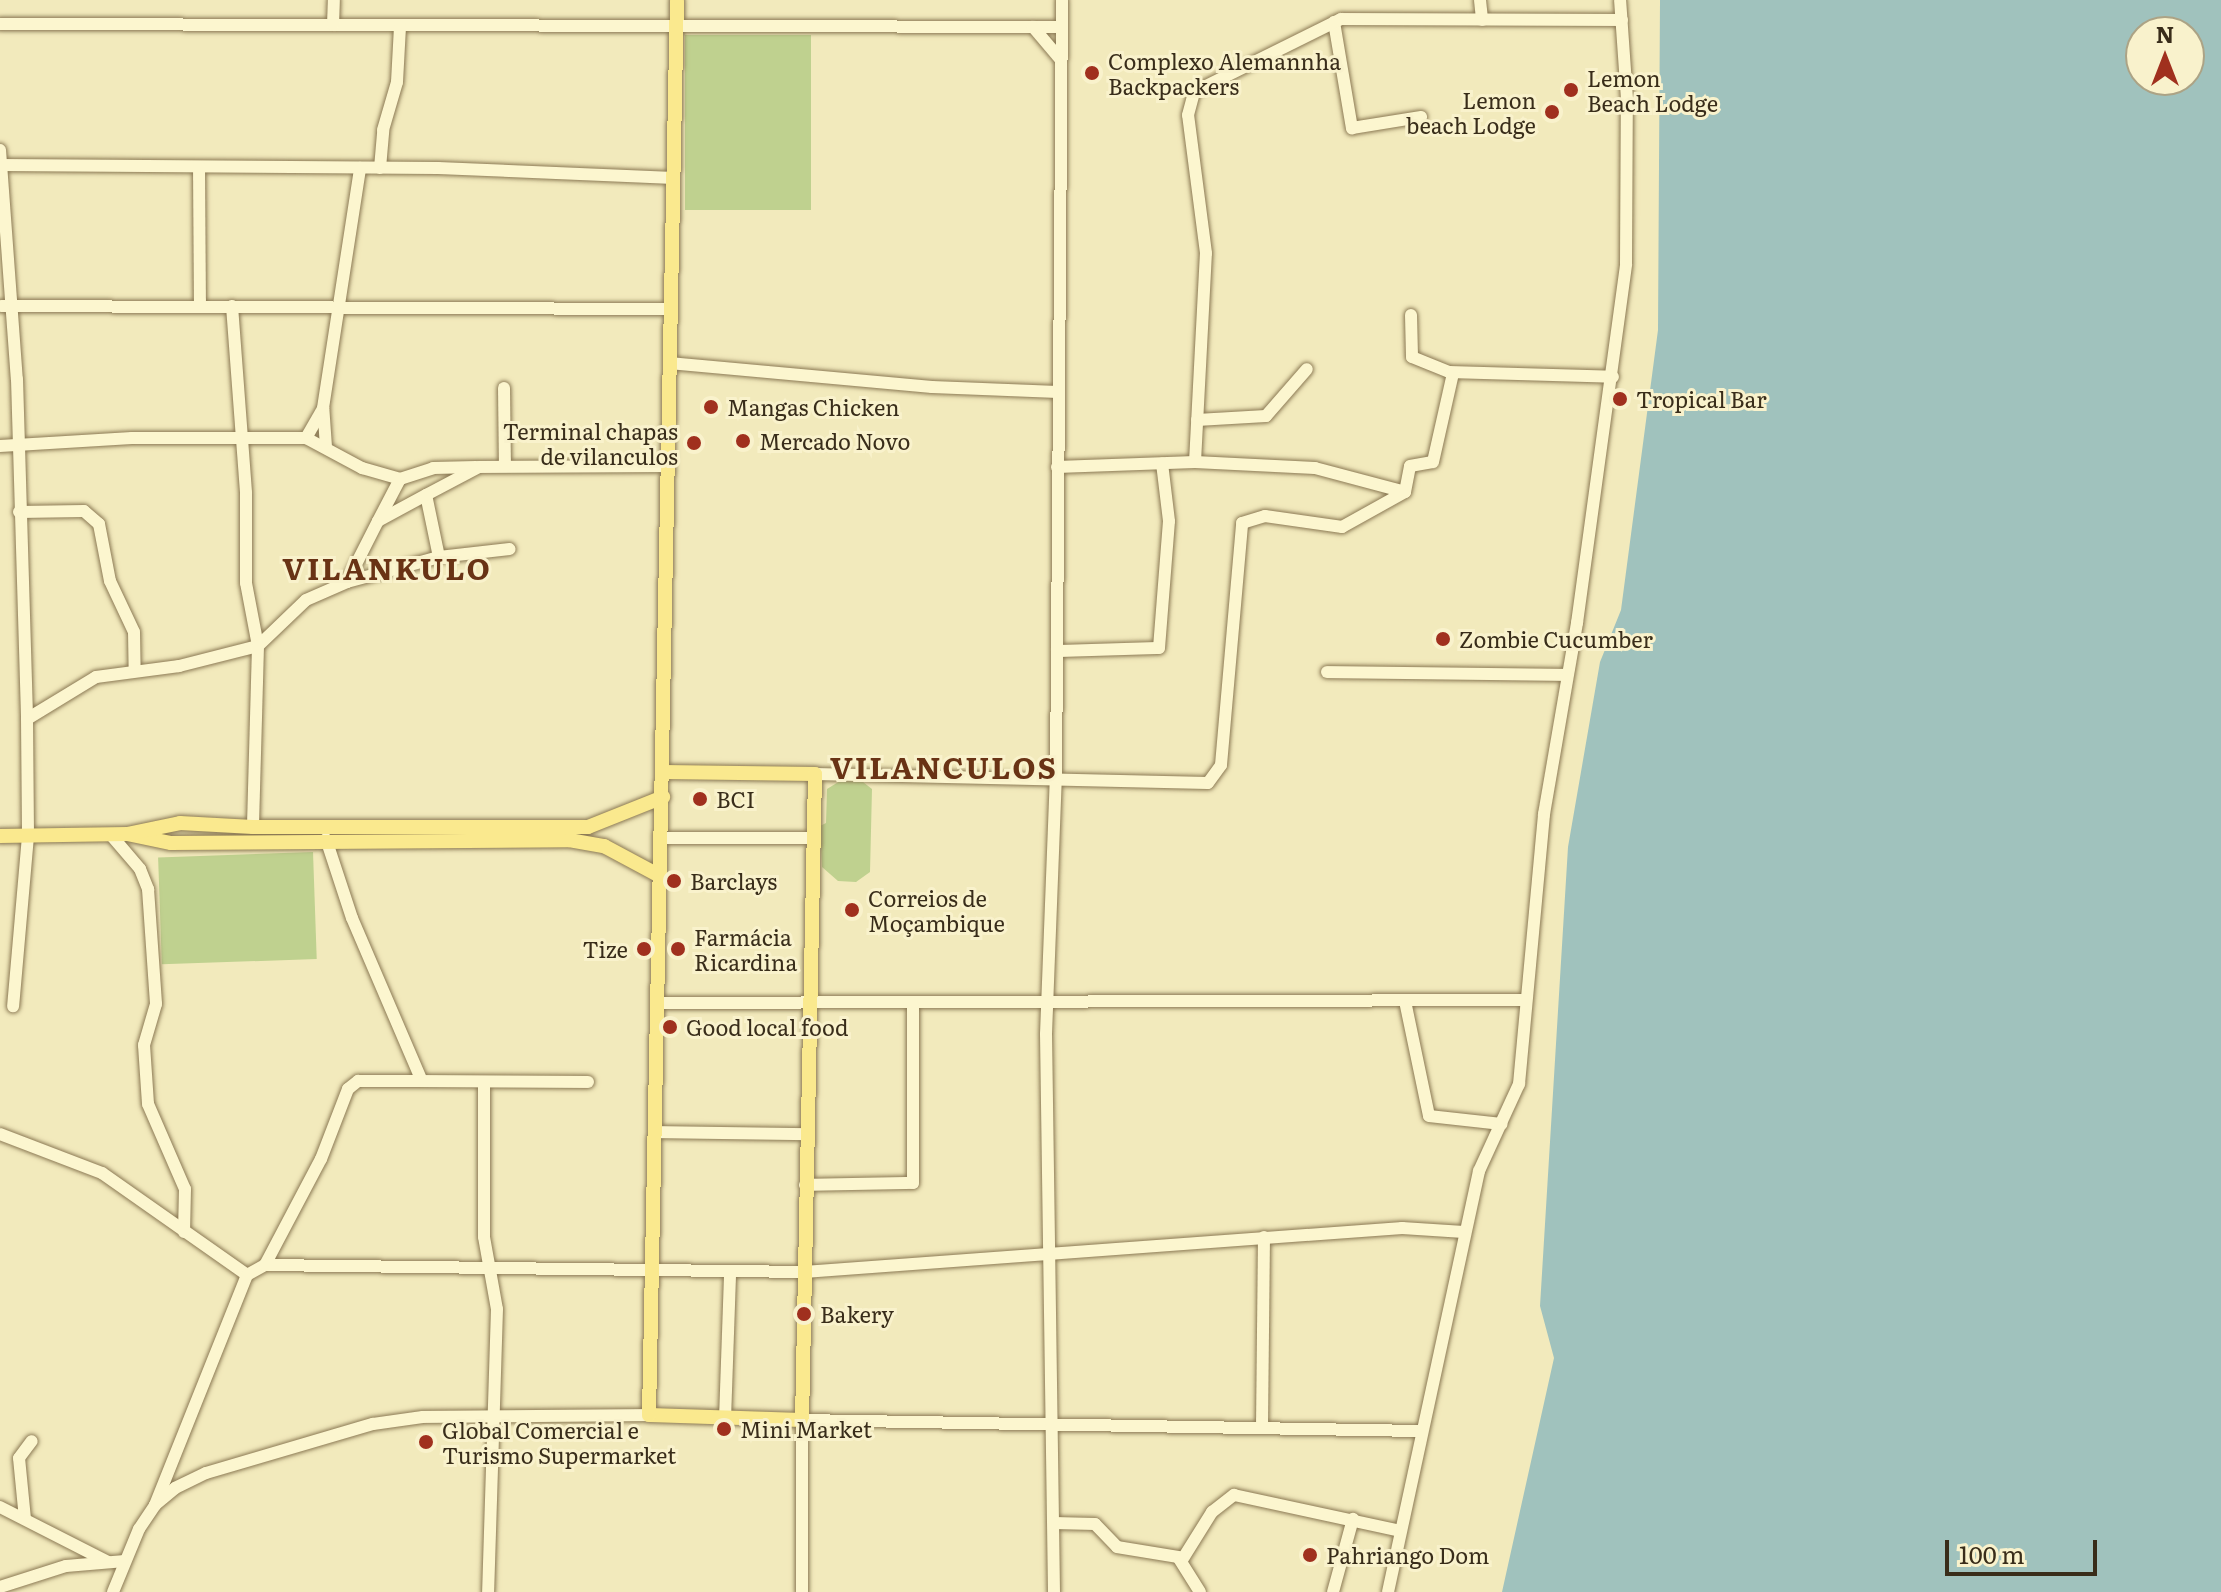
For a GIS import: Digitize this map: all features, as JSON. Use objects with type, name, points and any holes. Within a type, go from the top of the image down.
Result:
[{"type":"main road","points":[[664,772],[815,774],[805,1134],[802,1420],[649,1415],[663,838],[667,466],[677,0]]},
{"type":"main road","points":[[0,836],[127,834],[164,824],[188,823],[253,827],[588,827],[663,797]]},
{"type":"main road","points":[[188,823],[188,843]]},
{"type":"main road","points":[[164,824],[164,842]]},
{"type":"main road","points":[[127,834],[164,842],[188,843],[326,839],[569,840],[604,846],[660,876]]},
{"type":"street","points":[[333,25],[334,0]]},
{"type":"street","points":[[1054,1592],[1049,1421],[1046,1034],[1051,1004],[1056,778],[1062,0]]},
{"type":"street","points":[[1480,0],[1482,20]]},
{"type":"street","points":[[1388,1592],[1479,1171],[1519,1084],[1544,814],[1613,377],[1628,225],[1620,0]]},
{"type":"street","points":[[1195,462],[1206,253],[1189,102],[1205,83],[1290,48],[1334,22],[1622,20]]},
{"type":"street","points":[[1334,22],[1352,128],[1421,117]]},
{"type":"street","points":[[0,24],[676,29],[1062,27]]},
{"type":"street","points":[[380,168],[383,130],[397,82],[400,26]]},
{"type":"street","points":[[1033,27],[1061,60]]},
{"type":"street","points":[[0,150],[4,306],[18,446],[27,719],[28,836],[13,1006]]},
{"type":"street","points":[[0,165],[380,168],[674,178]]},
{"type":"street","points":[[199,167],[200,307]]},
{"type":"street","points":[[326,447],[323,408],[343,305],[345,242],[360,168]]},
{"type":"street","points":[[4,306],[343,305],[670,309]]},
{"type":"street","points":[[232,306],[246,583],[258,646],[253,827]]},
{"type":"street","points":[[1411,315],[1412,357],[1453,373],[1613,377]]},
{"type":"street","points":[[669,363],[932,387],[1058,392]]},
{"type":"street","points":[[1197,420],[1266,416],[1307,369]]},
{"type":"street","points":[[1405,492],[1410,466],[1433,462],[1453,373]]},
{"type":"street","points":[[504,388],[505,466]]},
{"type":"street","points":[[306,438],[323,408]]},
{"type":"street","points":[[0,446],[132,438],[306,438],[362,468],[400,479],[433,468],[667,466]]},
{"type":"street","points":[[1057,467],[1195,462],[1327,469],[1405,492]]},
{"type":"street","points":[[1057,651],[1159,648],[1169,521],[1162,463]]},
{"type":"street","points":[[378,521],[479,467]]},
{"type":"street","points":[[347,582],[400,479]]},
{"type":"street","points":[[815,774],[1208,783],[1221,765],[1242,523],[1265,516],[1342,527],[1405,492]]},
{"type":"street","points":[[426,495],[439,557]]},
{"type":"street","points":[[19,512],[84,511],[99,524],[110,581],[134,632],[135,671]]},
{"type":"street","points":[[27,719],[96,677],[258,646],[306,600],[347,582],[439,557],[510,549]]},
{"type":"street","points":[[1327,672],[1567,675]]},
{"type":"street","points":[[111,835],[140,869],[148,889],[156,1004],[144,1045],[148,1104],[185,1189],[184,1232]]},
{"type":"street","points":[[663,838],[812,838]]},
{"type":"street","points":[[326,839],[352,918],[422,1081]]},
{"type":"street","points":[[659,1003],[1526,1000]]},
{"type":"street","points":[[1405,1001],[1429,1116],[1502,1124]]},
{"type":"street","points":[[805,1185],[913,1183],[913,1003]]},
{"type":"street","points":[[265,1265],[321,1159],[348,1089],[358,1081],[588,1082]]},
{"type":"street","points":[[484,1083],[482,1187],[489,1264],[497,1309],[488,1592]]},
{"type":"street","points":[[656,1132],[805,1134]]},
{"type":"street","points":[[0,1134],[102,1173],[247,1275]]},
{"type":"street","points":[[113,1592],[125,1561],[155,1505],[247,1275],[265,1265],[489,1264],[730,1273],[804,1272],[1402,1228],[1464,1232]]},
{"type":"street","points":[[1262,1427],[1264,1237]]},
{"type":"street","points":[[725,1419],[730,1273]]},
{"type":"street","points":[[155,1505],[175,1488],[206,1473],[350,1427],[423,1417],[649,1415]]},
{"type":"street","points":[[802,1592],[802,1420],[1049,1421],[1421,1431]]},
{"type":"street","points":[[25,1519],[19,1458],[32,1441]]},
{"type":"street","points":[[1182,1560],[1212,1512],[1234,1495],[1255,1497],[1278,1508],[1353,1519],[1400,1531]]},
{"type":"street","points":[[0,1507],[109,1562]]},
{"type":"street","points":[[1333,1592],[1353,1519]]},
{"type":"street","points":[[1054,1523],[1095,1524],[1117,1547],[1182,1560],[1200,1592]]},
{"type":"street","points":[[0,1587],[66,1566],[125,1561]]},
{"type":"green space","points":[[685,35],[811,35],[811,210],[685,210]]},
{"type":"green space","points":[[840,781],[863,782],[872,789],[870,872],[856,882],[838,881],[822,867],[820,826],[826,823],[827,789]]},
{"type":"green space","points":[[313,852],[317,959],[162,964],[158,857]]},
{"type":"water","points":[[1660,0],[2221,0],[2221,1592],[1502,1592],[1554,1358],[1540,1306],[1568,847],[1600,662],[1621,610],[1658,330]]},
{"type":"place","name":"Complexo Alemannha Backpackers","points":[[1092,73]]},
{"type":"place","name":"Lemon Beach Lodge","points":[[1571,90]]},
{"type":"place","name":"Lemon beach Lodge","points":[[1552,112]]},
{"type":"place","name":"Tropical Bar","points":[[1620,399]]},
{"type":"place","name":"Mangas Chicken","points":[[711,407]]},
{"type":"place","name":"Mercado Novo","points":[[743,441]]},
{"type":"place","name":"Terminal chapas de vilanculos","points":[[694,443]]},
{"type":"place","name":"Zombie Cucumber","points":[[1443,639]]},
{"type":"place","name":"BCI","points":[[700,799]]},
{"type":"place","name":"Barclays","points":[[674,881]]},
{"type":"place","name":"Correios de Moçambique","points":[[852,910]]},
{"type":"place","name":"Tize","points":[[644,949]]},
{"type":"place","name":"Farmácia Ricardina","points":[[678,949]]},
{"type":"place","name":"Good local food","points":[[670,1027]]},
{"type":"place","name":"Bakery","points":[[804,1314]]},
{"type":"place","name":"Mini Market","points":[[724,1429]]},
{"type":"place","name":"Global Comercial e Turismo Supermarket","points":[[426,1442]]},
{"type":"place","name":"Pahriango Dom","points":[[1310,1555]]},
{"type":"district","name":"VILANKULO","points":[[387,567]]},
{"type":"district","name":"VILANCULOS","points":[[944,766]]}]
